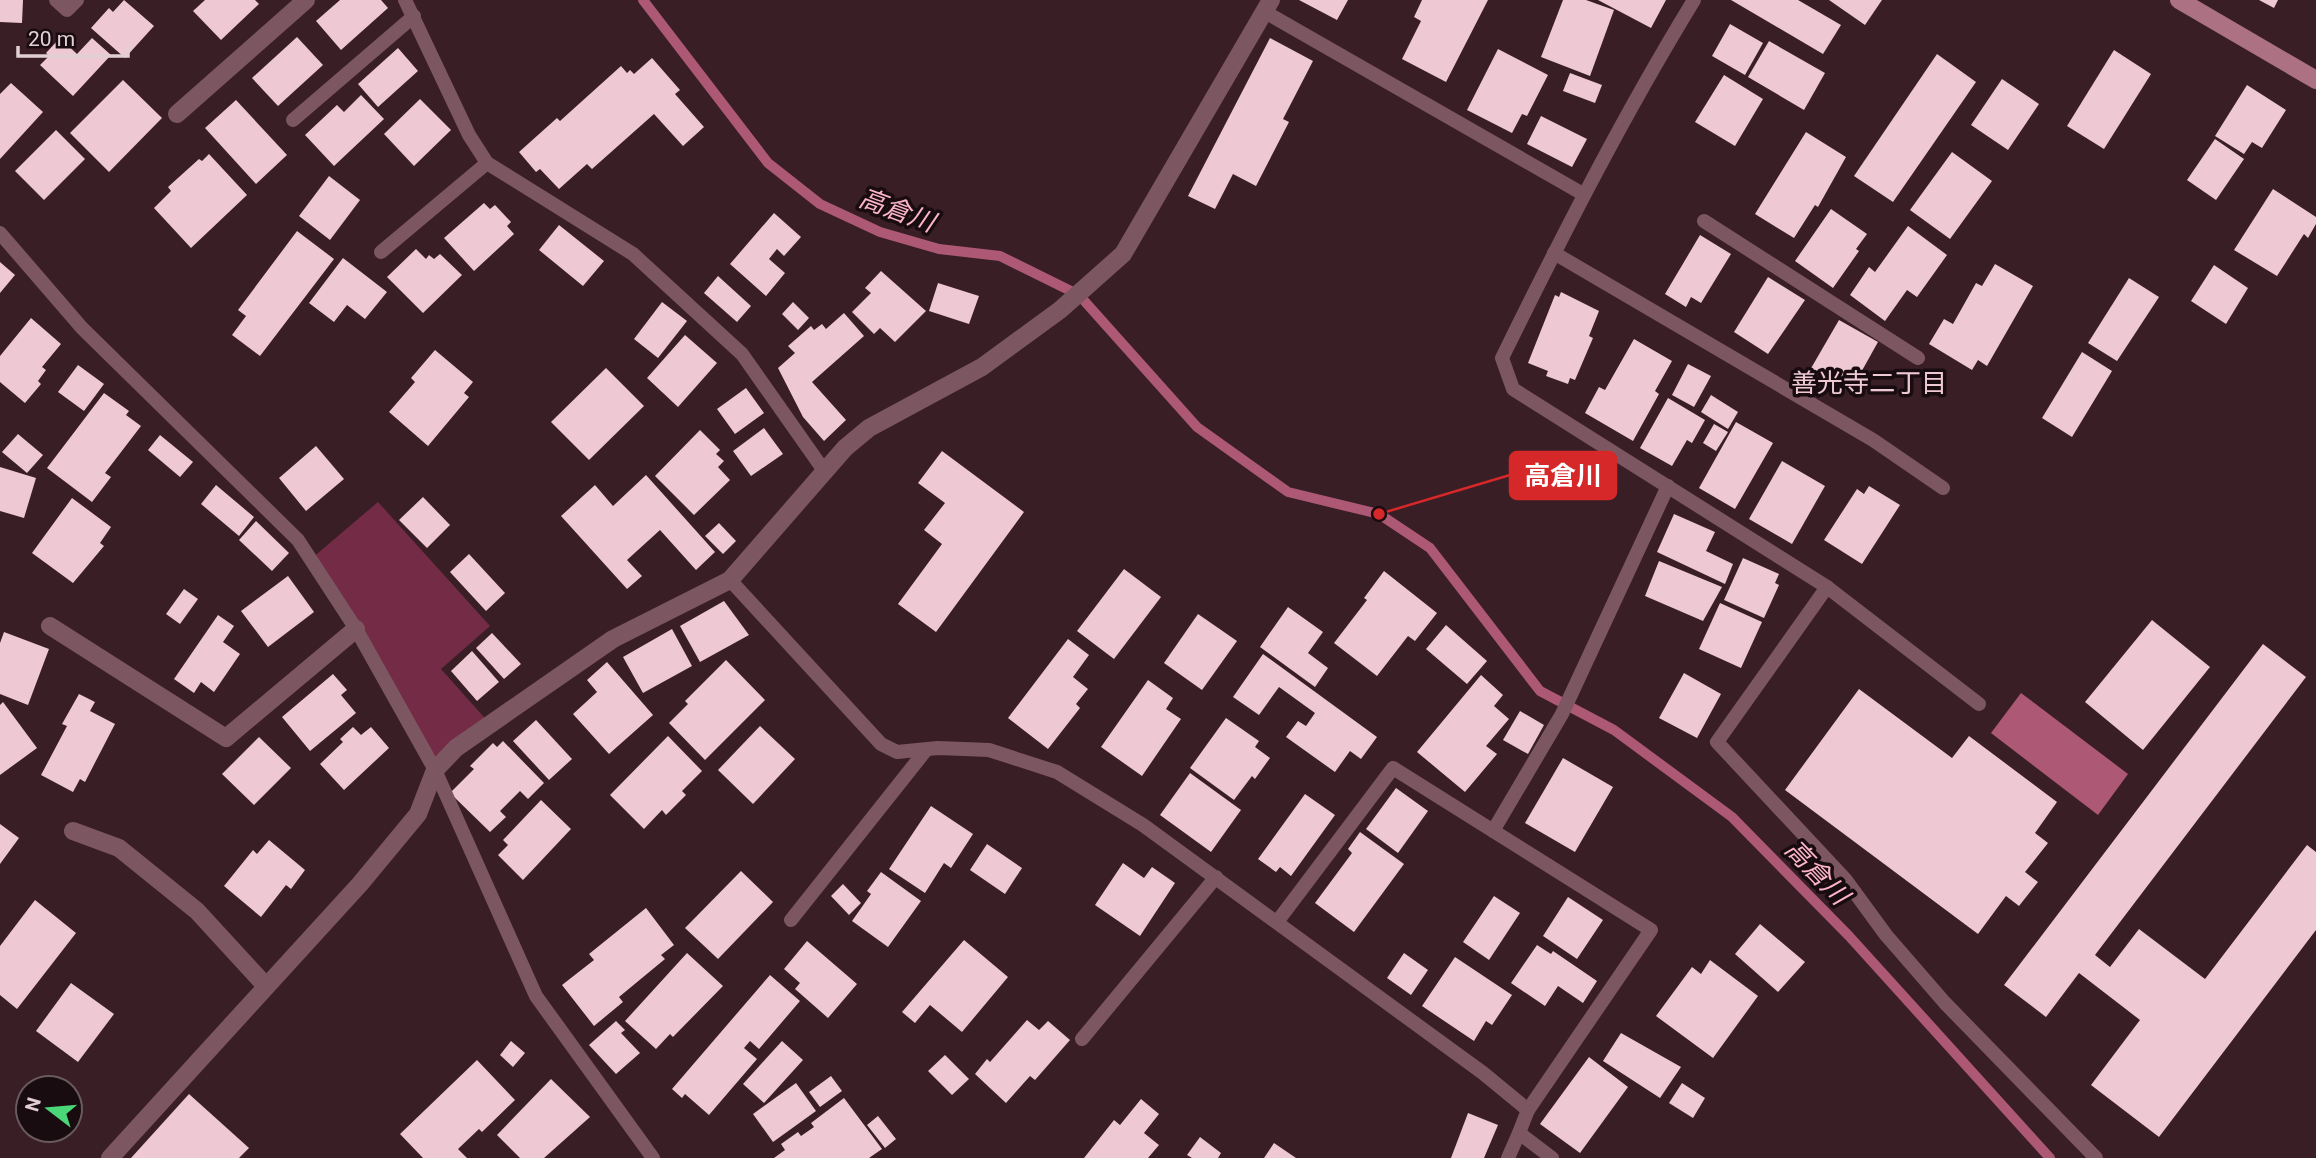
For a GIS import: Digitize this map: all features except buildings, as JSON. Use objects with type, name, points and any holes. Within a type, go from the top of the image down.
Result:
[{"type":"main road","points":[[2179,0],[2316,80]]},
{"type":"street","points":[[177,114],[306,0]]},
{"type":"street","points":[[110,1158],[265,985],[360,884],[418,814],[435,770],[456,748],[613,639],[730,580],[845,448],[869,428],[982,367],[1060,310],[1123,254],[1268,6]]},
{"type":"street","points":[[50,626],[226,738],[356,629]]},
{"type":"street","points":[[73,831],[119,848],[197,911],[265,985]]},
{"type":"lane","points":[[56,0],[67,10],[77,0]]},
{"type":"lane","points":[[405,0],[469,135],[487,163],[633,254],[742,354],[825,472]]},
{"type":"lane","points":[[1695,0],[1638,92],[1583,194],[1502,358],[1513,389],[1827,587],[1979,704]]},
{"type":"lane","points":[[1268,6],[1583,194]]},
{"type":"lane","points":[[293,120],[414,16]]},
{"type":"lane","points":[[381,252],[487,163]]},
{"type":"lane","points":[[1704,221],[1918,358]]},
{"type":"lane","points":[[0,233],[82,328],[298,540],[356,629],[435,770],[536,996],[653,1158]]},
{"type":"lane","points":[[1554,253],[1873,440],[1943,488]]},
{"type":"lane","points":[[1493,831],[1562,714],[1668,486]]},
{"type":"lane","points":[[730,580],[881,744],[897,752],[989,750],[1057,772],[1143,825],[1216,877],[1483,1073],[1528,1110]]},
{"type":"lane","points":[[1827,587],[1717,742],[1845,879],[1886,934],[1945,1003],[2096,1158]]},
{"type":"lane","points":[[792,920],[926,750]]},
{"type":"lane","points":[[1277,922],[1393,768],[1651,930],[1528,1110],[1508,1158]]},
{"type":"lane","points":[[1082,1039],[1216,877]]},
{"type":"lane","points":[[1520,1133],[1552,1158]]},
{"type":"shaded area","points":[[378,502],[490,626],[441,669],[490,724],[435,770],[311,559]]},
{"type":"shaded area","points":[[2021,693],[2128,774],[2098,815],[1991,733]]},
{"type":"waterway","name":"高倉川","points":[[643,0],[768,163],[820,204],[880,232],[939,249],[1000,256],[1079,295],[1197,427],[1288,492],[1379,514],[1430,548],[1540,691],[1614,730],[1732,817],[1849,936],[2050,1158]]},
{"type":"place","name":"高倉川","points":[[1379,514]]},
{"type":"district","name":"善光寺二丁目","points":[[1869,383]]}]
